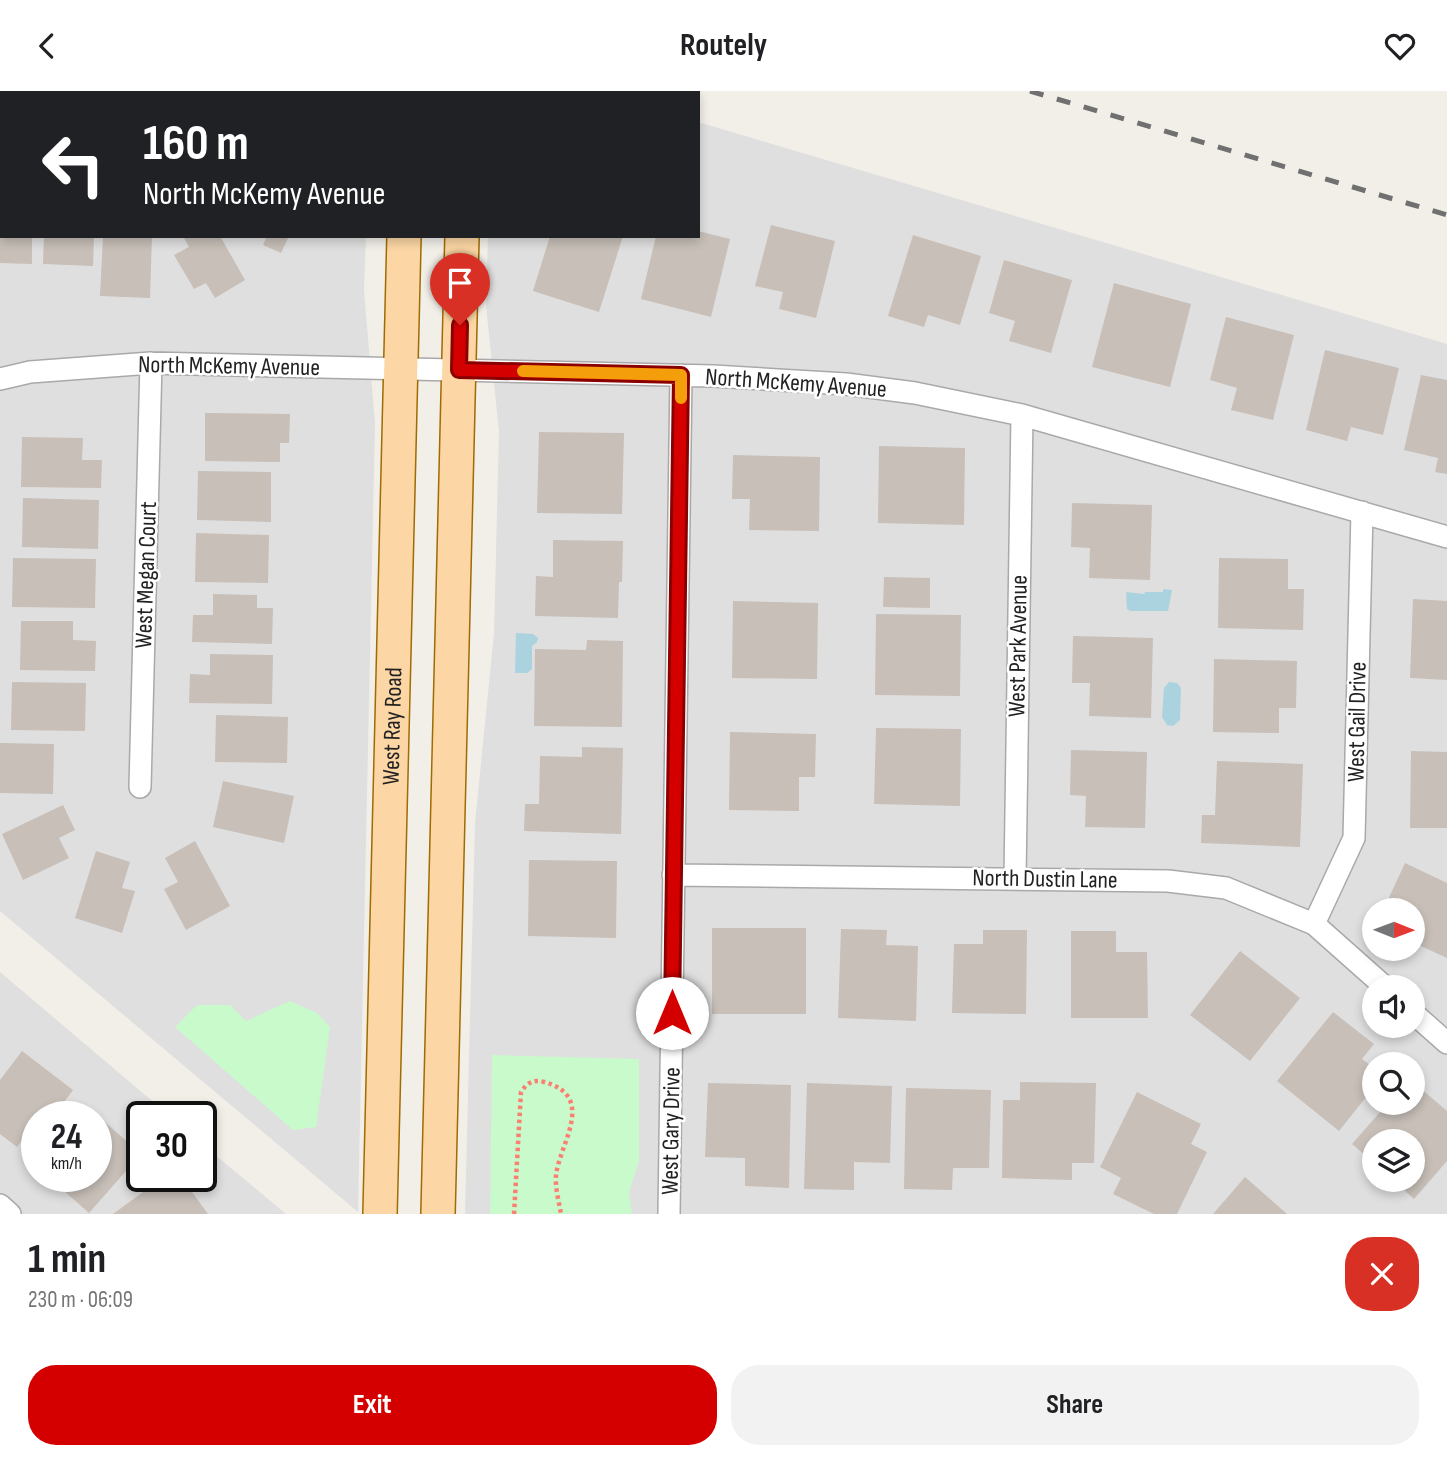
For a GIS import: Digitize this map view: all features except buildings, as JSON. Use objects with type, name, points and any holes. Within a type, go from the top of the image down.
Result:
[{"type":"main road","name":"West Ray Road","points":[[380,1214],[404,238]]},
{"type":"main road","points":[[438,1214],[462,238]]},
{"type":"street","name":"North McKemy Avenue","points":[[0,379],[30,372],[151,363],[681,375],[860,386],[915,393],[1022,415],[1447,537]]},
{"type":"street","name":"West Megan Court","points":[[140,787],[151,363]]},
{"type":"street","name":"West Gary Drive","points":[[669,1214],[681,375]]},
{"type":"street","name":"West Park Avenue","points":[[1015,878],[1022,415]]},
{"type":"street","name":"West Gail Drive","points":[[1314,923],[1354,838],[1362,512]]},
{"type":"street","name":"North Dustin Lane","points":[[673,875],[1168,881],[1226,888],[1314,923],[1372,975]]},
{"type":"street","points":[[1425,1024],[1447,1043]]},
{"type":"street","points":[[0,1205],[10,1214]]},
{"type":"path","points":[[514,1214],[521,1092],[528,1083],[539,1080],[556,1085],[570,1098],[570,1134],[556,1177],[561,1214]]},
{"type":"shaded area","points":[[700,123],[1447,344],[1447,1214],[465,1214],[475,823],[494,633],[499,432],[486,305],[488,238],[700,238]]},
{"type":"shaded area","points":[[0,238],[366,238],[364,290],[375,423],[358,1212],[0,911]]},
{"type":"shaded area","points":[[0,972],[152,1101],[126,1101],[126,1192],[217,1192],[217,1156],[286,1214],[0,1214]]},
{"type":"green space","points":[[290,1001],[317,1013],[330,1027],[316,1127],[293,1130],[175,1027],[197,1005],[230,1005],[246,1021]]},
{"type":"green space","points":[[492,1055],[639,1059],[639,1161],[629,1192],[632,1214],[490,1214]]},
{"type":"water","points":[[1163,589],[1172,590],[1168,611],[1127,609],[1126,592],[1144,594],[1163,592]]},
{"type":"water","points":[[516,633],[533,634],[538,638],[532,646],[532,669],[527,673],[515,673]]},
{"type":"water","points":[[1169,682],[1177,683],[1181,688],[1180,720],[1173,726],[1167,725],[1162,717],[1164,688]]},
{"type":"railway","points":[[1030,91],[1447,215]]},
{"type":"slow traffic","points":[[523,371],[681,375],[681,398]]},
{"type":"route","points":[[460,325],[459,370],[681,375],[672,1013]]}]
